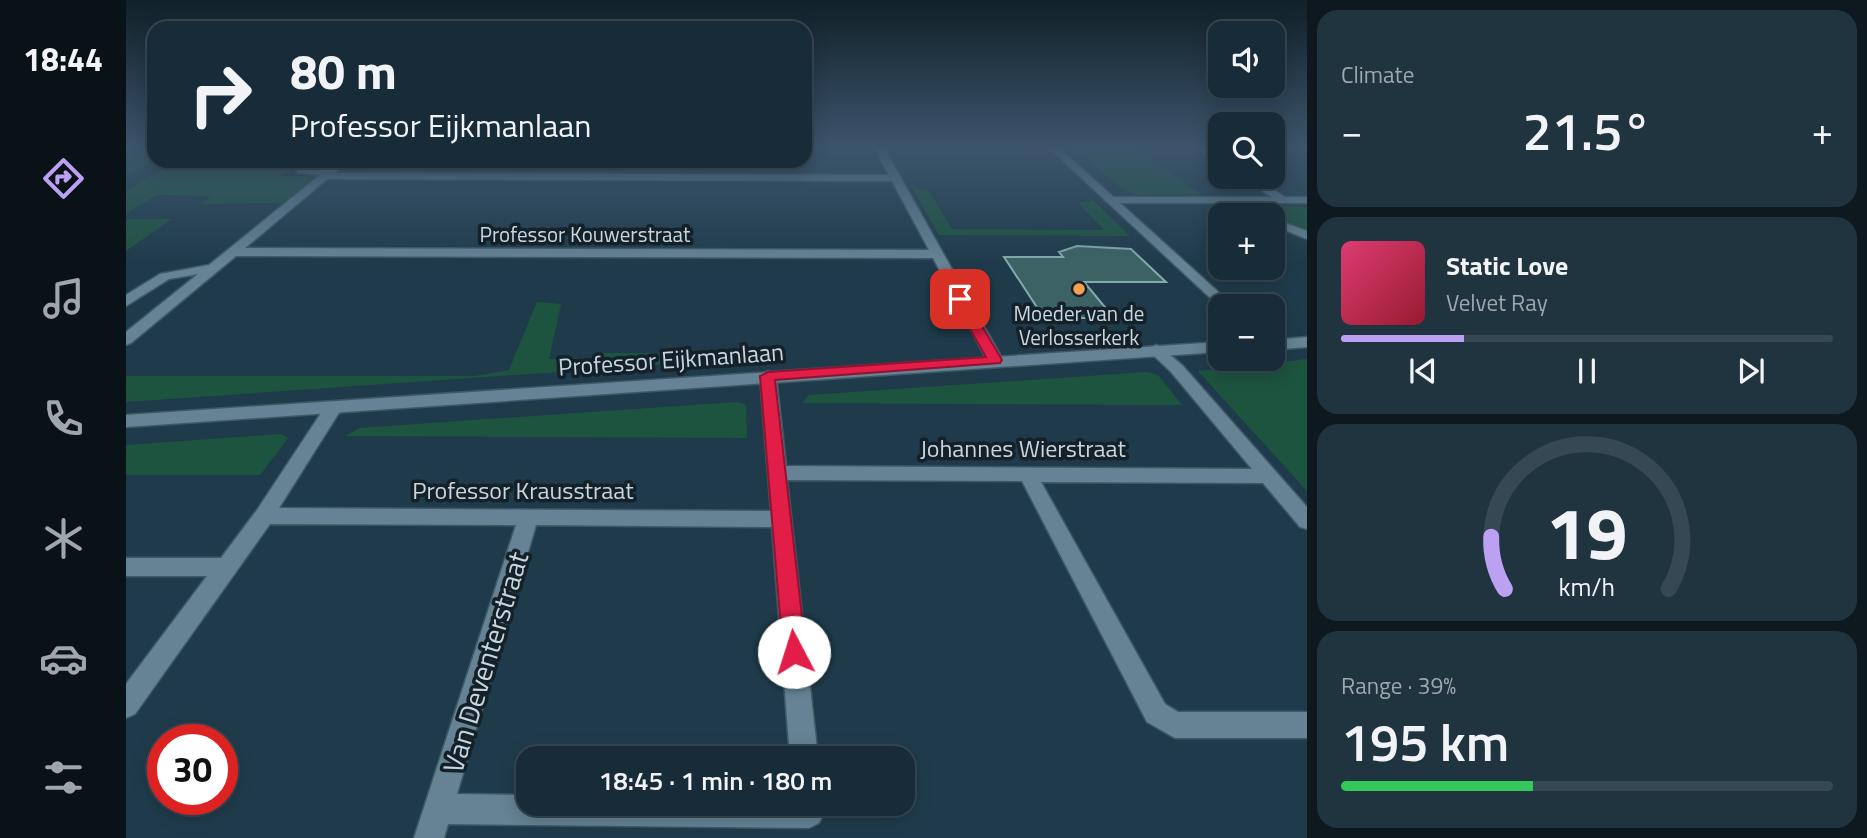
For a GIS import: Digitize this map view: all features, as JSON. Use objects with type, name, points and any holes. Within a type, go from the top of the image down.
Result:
[{"type":"street","points":[[126,340],[314,185]]},
{"type":"street","points":[[899,185],[995,360]]},
{"type":"street","points":[[1093,185],[1214,294]]},
{"type":"street","points":[[1266,189],[1283,200]]},
{"type":"street","points":[[1109,200],[1307,200]]},
{"type":"street","points":[[1233,200],[1238,203]]},
{"type":"street","points":[[1285,226],[1307,235]]},
{"type":"street","name":"Professor Kouwerstraat","points":[[234,252],[935,254]]},
{"type":"street","points":[[126,302],[159,277],[179,271],[211,270]]},
{"type":"street","points":[[1285,344],[1307,342]]},
{"type":"street","name":"Professor Eijkmanlaan","points":[[126,421],[1208,348]]},
{"type":"street","points":[[1156,350],[1177,369],[1307,521]]},
{"type":"street","points":[[768,376],[803,746]]},
{"type":"street","points":[[126,705],[264,516],[333,408]]},
{"type":"street","name":"Johannes Wierstraat","points":[[778,473],[1268,476]]},
{"type":"street","points":[[1028,475],[1156,713],[1174,725],[1307,725]]},
{"type":"street","name":"Professor Krausstraat","points":[[264,516],[782,519]]},
{"type":"street","name":"Van Deventerstraat","points":[[429,838],[529,516]]},
{"type":"street","points":[[126,567],[225,567]]},
{"type":"street","name":"Van Deventerstraat","points":[[440,808],[516,809]]},
{"type":"green space","points":[[136,185],[305,185],[282,203],[201,204],[211,196],[156,195],[126,214],[126,191]]},
{"type":"green space","points":[[1118,185],[1189,185],[1202,194],[1138,195],[1126,192]]},
{"type":"green space","points":[[911,186],[929,191],[952,229],[1104,230],[1078,203],[1093,200],[1130,236],[939,235]]},
{"type":"green space","points":[[1285,207],[1307,207],[1307,233],[1285,221]]},
{"type":"green space","points":[[126,219],[172,219],[126,251]]},
{"type":"green space","points":[[537,302],[561,304],[549,359],[600,360],[603,353],[786,353],[787,356],[126,402],[126,376],[475,376],[509,370]]},
{"type":"green space","points":[[1307,359],[1307,491],[1198,371],[1285,371],[1285,361]]},
{"type":"green space","points":[[1147,372],[1158,375],[1182,405],[802,403],[809,395]]},
{"type":"green space","points":[[737,402],[746,405],[747,438],[346,436],[359,428]]},
{"type":"green space","points":[[281,434],[288,438],[260,475],[126,475],[126,445]]},
{"type":"building","name":"Moeder van de Verlosserkerk","points":[[1077,246],[1131,249],[1166,282],[1084,282],[1114,318],[1044,318],[1004,257],[1063,257],[1059,252]]},
{"type":"place","name":"Moeder van de Verlosserkerk","points":[[1079,289]]},
{"type":"route","points":[[794,652],[768,376],[995,360],[960,299]]}]
